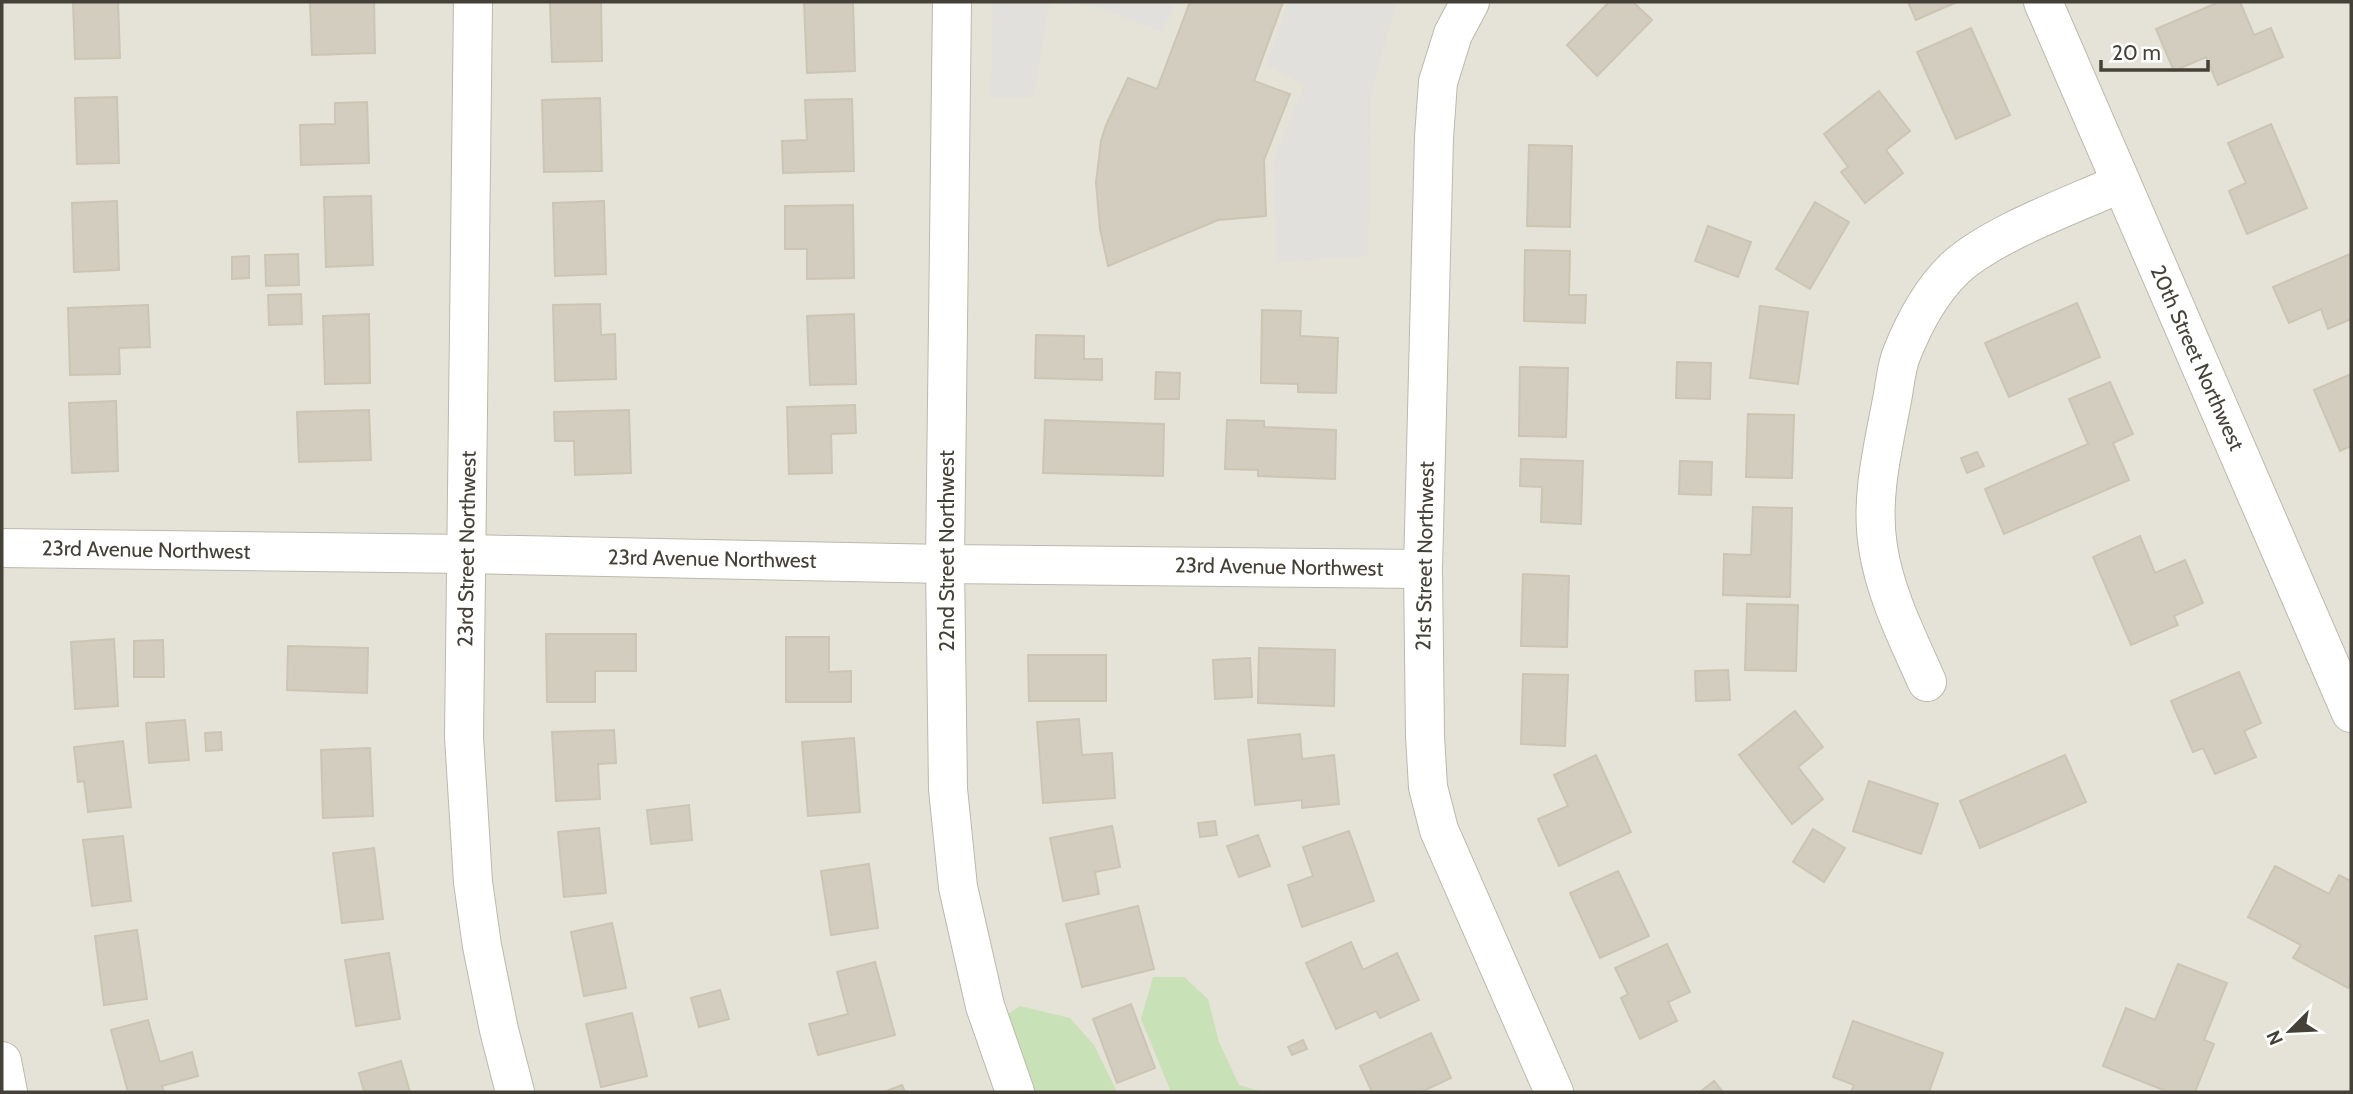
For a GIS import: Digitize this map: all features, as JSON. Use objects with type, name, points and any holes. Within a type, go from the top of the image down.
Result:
[{"type":"street","name":"23rd Street Northwest","points":[[473,2],[464,737],[473,882],[482,946],[515,1092]]},
{"type":"street","name":"22nd Street Northwest","points":[[952,2],[945,564],[948,789],[958,887],[985,1006],[1014,1092]]},
{"type":"street","name":"21st Street Northwest","points":[[1470,2],[1453,34],[1438,82],[1423,569],[1428,787],[1450,855],[1554,1092]]},
{"type":"street","name":"20th Street Northwest","points":[[2043,2],[2351,713]]},
{"type":"street","points":[[1927,682],[1893,603],[1878,548],[1876,523],[1878,471],[1901,356],[1911,332],[1938,287],[1956,267],[2012,232],[2121,183]]},
{"type":"street","name":"23rd Avenue Northwest","points":[[2,548],[1423,569]]},
{"type":"street","points":[[2,1060],[8,1092]]},
{"type":"shaded area","points":[[2,2],[2351,2],[2351,1092],[2,1092]]},
{"type":"shaded area","points":[[993,2],[1050,2],[1033,98],[991,97]]},
{"type":"shaded area","points":[[1053,2],[1175,2],[1162,32],[1094,5]]},
{"type":"shaded area","points":[[1288,2],[1396,2],[1371,96],[1368,256],[1277,262],[1273,162],[1304,85],[1267,66]]},
{"type":"green space","points":[[1153,977],[1184,977],[1208,999],[1219,1042],[1239,1085],[1264,1092],[1171,1092],[1141,1019]]},
{"type":"green space","points":[[1020,1006],[1070,1018],[1094,1045],[1117,1092],[995,1092],[987,1028]]},
{"type":"building","points":[[73,2],[118,2],[120,58],[75,59]]},
{"type":"building","points":[[310,2],[374,2],[375,53],[312,55]]},
{"type":"building","points":[[550,2],[601,2],[602,61],[552,62]]},
{"type":"building","points":[[804,2],[853,2],[855,71],[807,73]]},
{"type":"building","points":[[1190,2],[1283,2],[1254,81],[1290,94],[1264,160],[1266,216],[1218,220],[1108,266],[1100,229],[1096,182],[1101,141],[1128,78],[1157,89]]},
{"type":"building","points":[[1609,2],[1633,2],[1652,20],[1597,76],[1567,45]]},
{"type":"building","points":[[1908,2],[1957,2],[1916,20]]},
{"type":"building","points":[[2219,2],[2240,2],[2254,35],[2271,28],[2283,57],[2218,85],[2206,57],[2174,71],[2156,29]]},
{"type":"building","points":[[1971,28],[2010,115],[1956,139],[1917,52]]},
{"type":"building","points":[[1879,91],[1910,131],[1886,150],[1903,173],[1865,203],[1841,172],[1848,167],[1824,134]]},
{"type":"building","points":[[117,97],[119,163],[77,164],[75,98]]},
{"type":"building","points":[[600,98],[602,171],[544,172],[542,100]]},
{"type":"building","points":[[852,99],[854,171],[783,173],[782,141],[807,140],[805,100]]},
{"type":"building","points":[[367,102],[369,163],[301,165],[300,125],[335,124],[335,103]]},
{"type":"building","points":[[2271,124],[2307,208],[2247,234],[2229,191],[2246,183],[2228,143]]},
{"type":"building","points":[[1529,145],[1572,146],[1570,227],[1527,226]]},
{"type":"building","points":[[371,196],[373,265],[326,267],[324,197]]},
{"type":"building","points":[[117,201],[119,270],[74,272],[72,203]]},
{"type":"building","points":[[604,201],[606,274],[555,276],[553,203]]},
{"type":"building","points":[[1815,202],[1849,222],[1810,289],[1776,269]]},
{"type":"building","points":[[853,205],[854,278],[807,279],[807,249],[785,249],[785,206]]},
{"type":"building","points":[[1708,226],[1751,242],[1738,277],[1695,261]]},
{"type":"building","points":[[1525,250],[1570,251],[1569,295],[1586,295],[1585,323],[1524,321]]},
{"type":"building","points":[[298,254],[299,285],[266,286],[265,255]]},
{"type":"building","points":[[2350,254],[2351,319],[2328,329],[2321,309],[2289,323],[2273,287]]},
{"type":"building","points":[[249,256],[249,278],[232,279],[232,257]]},
{"type":"building","points":[[301,294],[302,324],[269,325],[268,295]]},
{"type":"building","points":[[2077,303],[2100,357],[2009,397],[1985,343]]},
{"type":"building","points":[[600,304],[601,335],[615,334],[616,379],[555,381],[553,305]]},
{"type":"building","points":[[148,305],[150,347],[119,348],[120,374],[70,375],[68,308]]},
{"type":"building","points":[[1760,306],[1808,312],[1798,384],[1750,378]]},
{"type":"building","points":[[1262,310],[1301,311],[1300,336],[1338,338],[1336,393],[1298,392],[1298,384],[1261,383]]},
{"type":"building","points":[[369,314],[370,383],[325,384],[323,316]]},
{"type":"building","points":[[854,314],[856,384],[810,385],[807,316]]},
{"type":"building","points":[[1036,335],[1084,336],[1084,359],[1102,359],[1102,380],[1035,378]]},
{"type":"building","points":[[1677,362],[1711,363],[1710,399],[1676,398]]},
{"type":"building","points":[[1520,367],[1568,368],[1566,437],[1519,436]]},
{"type":"building","points":[[1156,372],[1180,373],[1179,399],[1155,399]]},
{"type":"building","points":[[2351,374],[2351,446],[2340,451],[2314,390]]},
{"type":"building","points":[[2110,382],[2133,434],[2113,443],[2129,480],[2004,534],[1985,489],[2088,444],[2069,399]]},
{"type":"building","points":[[116,401],[118,471],[72,473],[69,403]]},
{"type":"building","points":[[855,405],[856,433],[831,434],[832,473],[789,474],[787,407]]},
{"type":"building","points":[[369,410],[371,460],[299,462],[297,412]]},
{"type":"building","points":[[629,410],[631,473],[575,475],[574,441],[555,441],[554,412]]},
{"type":"building","points":[[1748,414],[1794,415],[1792,478],[1746,477]]},
{"type":"building","points":[[1045,420],[1164,424],[1163,476],[1043,473]]},
{"type":"building","points":[[1227,420],[1264,421],[1264,427],[1336,430],[1335,479],[1258,476],[1258,470],[1225,469]]},
{"type":"building","points":[[1977,452],[1984,466],[1967,473],[1961,458]]},
{"type":"building","points":[[1521,459],[1583,461],[1581,524],[1541,522],[1542,487],[1520,486]]},
{"type":"building","points":[[1680,461],[1712,462],[1711,495],[1679,494]]},
{"type":"building","points":[[1753,507],[1792,508],[1790,597],[1723,595],[1724,554],[1751,555]]},
{"type":"building","points":[[2140,536],[2155,573],[2185,560],[2203,603],[2174,616],[2178,625],[2131,645],[2093,557]]},
{"type":"building","points":[[1523,574],[1569,576],[1567,647],[1521,646]]},
{"type":"building","points":[[1747,604],[1798,605],[1796,671],[1745,670]]},
{"type":"building","points":[[546,634],[636,634],[636,671],[595,671],[595,702],[547,702]]},
{"type":"building","points":[[786,637],[829,637],[829,672],[851,671],[851,702],[786,702]]},
{"type":"building","points":[[114,639],[118,706],[75,709],[71,642]]},
{"type":"building","points":[[163,640],[164,677],[134,677],[134,641]]},
{"type":"building","points":[[288,646],[368,648],[367,693],[287,690]]},
{"type":"building","points":[[1259,648],[1335,650],[1334,706],[1258,703]]},
{"type":"building","points":[[1028,655],[1106,655],[1106,701],[1029,701]]},
{"type":"building","points":[[1250,658],[1252,697],[1215,699],[1213,660]]},
{"type":"building","points":[[1728,670],[1730,700],[1696,701],[1695,671]]},
{"type":"building","points":[[2239,672],[2261,723],[2244,731],[2256,757],[2215,774],[2203,748],[2193,752],[2171,701]]},
{"type":"building","points":[[1523,674],[1568,675],[1565,746],[1521,744]]},
{"type":"building","points":[[1795,711],[1823,747],[1798,767],[1823,799],[1792,824],[1739,755]]},
{"type":"building","points":[[1079,719],[1082,755],[1112,753],[1115,798],[1043,803],[1037,722]]},
{"type":"building","points":[[185,720],[189,760],[149,763],[146,723]]},
{"type":"building","points":[[614,730],[616,763],[598,764],[600,799],[556,801],[552,732]]},
{"type":"building","points":[[221,732],[222,750],[206,751],[205,733]]},
{"type":"building","points":[[1300,734],[1302,759],[1334,755],[1339,804],[1302,808],[1302,800],[1255,805],[1248,740]]},
{"type":"building","points":[[854,738],[860,812],[808,816],[802,742]]},
{"type":"building","points":[[123,741],[131,807],[88,812],[84,781],[78,782],[74,747]]},
{"type":"building","points":[[370,748],[373,816],[323,818],[321,750]]},
{"type":"building","points":[[1596,755],[1631,832],[1559,866],[1538,819],[1568,806],[1554,775]]},
{"type":"building","points":[[2065,755],[2086,802],[1980,848],[1960,801]]},
{"type":"building","points":[[1869,781],[1938,804],[1921,854],[1853,831]]},
{"type":"building","points":[[689,805],[692,840],[651,844],[647,810]]},
{"type":"building","points":[[1215,821],[1217,835],[1200,837],[1198,823]]},
{"type":"building","points":[[1112,826],[1120,867],[1095,872],[1099,894],[1063,901],[1050,838]]},
{"type":"building","points":[[599,828],[606,893],[564,897],[558,832]]},
{"type":"building","points":[[1813,829],[1845,848],[1824,882],[1793,862]]},
{"type":"building","points":[[1349,831],[1374,901],[1302,927],[1288,885],[1313,876],[1303,847]]},
{"type":"building","points":[[1258,835],[1270,866],[1239,877],[1227,846]]},
{"type":"building","points":[[123,836],[131,901],[92,906],[83,840]]},
{"type":"building","points":[[374,848],[383,919],[342,923],[333,853]]},
{"type":"building","points":[[869,864],[878,928],[831,935],[821,871]]},
{"type":"building","points":[[2275,866],[2329,894],[2339,875],[2351,881],[2351,982],[2348,988],[2293,958],[2301,945],[2248,917]]},
{"type":"building","points":[[1618,871],[1649,936],[1600,958],[1570,893]]},
{"type":"building","points":[[1138,906],[1154,969],[1082,987],[1066,924]]},
{"type":"building","points":[[612,923],[626,988],[584,996],[571,932]]},
{"type":"building","points":[[137,930],[147,999],[104,1005],[95,936]]},
{"type":"building","points":[[1351,942],[1363,970],[1397,953],[1419,1000],[1380,1018],[1376,1011],[1336,1029],[1306,963]]},
{"type":"building","points":[[1667,944],[1690,992],[1668,1002],[1677,1021],[1640,1039],[1621,998],[1628,994],[1615,968]]},
{"type":"building","points":[[389,953],[400,1019],[356,1026],[345,960]]},
{"type":"building","points":[[875,962],[895,1035],[818,1055],[809,1024],[848,1014],[837,972]]},
{"type":"building","points":[[2178,964],[2227,983],[2204,1040],[2214,1044],[2195,1092],[2168,1092],[2103,1066],[2126,1008],[2155,1020]]},
{"type":"building","points":[[720,990],[729,1019],[699,1027],[691,998]]},
{"type":"building","points":[[1131,1004],[1155,1068],[1117,1083],[1093,1019]]},
{"type":"building","points":[[632,1013],[647,1076],[601,1087],[586,1024]]},
{"type":"building","points":[[148,1020],[160,1062],[192,1052],[198,1076],[162,1086],[164,1092],[128,1092],[111,1030]]},
{"type":"building","points":[[1853,1021],[1943,1053],[1929,1092],[1851,1092],[1854,1085],[1833,1077]]},
{"type":"building","points":[[1431,1033],[1451,1078],[1421,1092],[1372,1092],[1360,1066]]},
{"type":"building","points":[[1303,1040],[1307,1049],[1292,1055],[1288,1047]]},
{"type":"building","points":[[401,1061],[410,1092],[364,1092],[359,1073]]},
{"type":"building","points":[[1714,1081],[1723,1092],[1700,1092]]},
{"type":"building","points":[[902,1085],[905,1092],[884,1092]]}]
